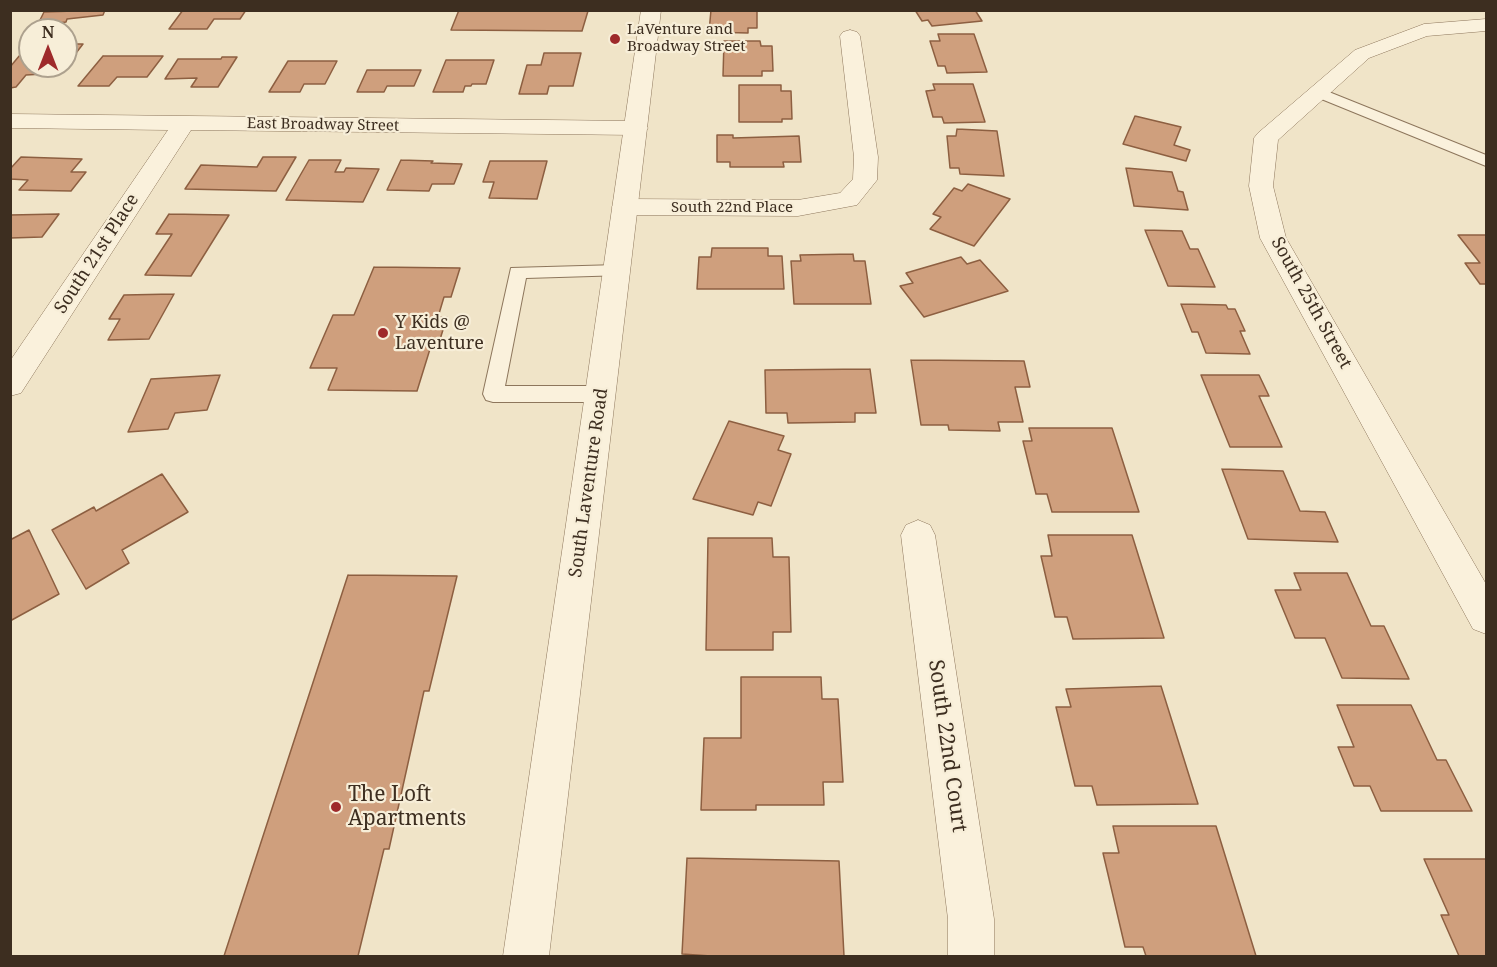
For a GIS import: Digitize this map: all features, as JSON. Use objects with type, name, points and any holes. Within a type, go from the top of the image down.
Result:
[{"type":"street","name":"South Laventure Road","points":[[526,957],[651,10]]},
{"type":"street","name":"South 25th Street","points":[[1486,25],[1424,30],[1362,54],[1266,138],[1261,186],[1273,238],[1486,617]]},
{"type":"street","name":"South 22nd Place","points":[[625,207],[798,208],[848,199],[865,180],[866,157],[850,36]]},
{"type":"street","name":"East Broadway Street","points":[[10,121],[636,128]]},
{"type":"street","name":"South 21st Place","points":[[10,385],[184,123]]},
{"type":"street","name":"South 22nd Court","points":[[918,536],[971,919],[971,957]]},
{"type":"lane","points":[[1319,93],[1486,161]]},
{"type":"lane","points":[[601,394],[493,394],[518,272],[618,271]]},
{"type":"building","points":[[105,10],[103,15],[76,18],[41,18],[44,12]]},
{"type":"building","points":[[183,10],[246,10],[240,19],[214,19],[207,29],[169,29]]},
{"type":"building","points":[[459,10],[588,11],[582,31],[451,30]]},
{"type":"building","points":[[711,10],[757,10],[757,28],[748,28],[748,33],[709,32]]},
{"type":"building","points":[[915,10],[975,10],[982,21],[932,26],[928,20],[922,21]]},
{"type":"building","points":[[938,34],[974,34],[987,72],[947,73],[945,66],[938,66],[930,41],[940,41]]},
{"type":"building","points":[[724,41],[760,41],[761,46],[772,46],[773,71],[762,71],[762,76],[723,76]]},
{"type":"building","points":[[544,53],[581,53],[573,86],[549,86],[547,94],[519,94],[527,65],[541,65]]},
{"type":"building","points":[[103,56],[163,56],[147,77],[117,77],[109,86],[78,86]]},
{"type":"building","points":[[18,57],[18,78],[24,78],[16,87],[10,88],[10,67]]},
{"type":"building","points":[[222,57],[237,57],[218,87],[191,87],[197,78],[165,79],[178,59],[221,59]]},
{"type":"building","points":[[446,60],[494,60],[486,84],[465,86],[463,92],[433,92]]},
{"type":"building","points":[[288,61],[337,61],[325,84],[304,84],[300,92],[269,92]]},
{"type":"building","points":[[367,70],[421,70],[414,86],[387,86],[384,92],[357,92]]},
{"type":"building","points":[[933,84],[973,84],[985,122],[944,123],[942,117],[933,117],[926,91],[935,90]]},
{"type":"building","points":[[739,85],[781,85],[781,91],[791,91],[792,119],[782,119],[782,122],[739,122]]},
{"type":"building","points":[[1135,116],[1181,127],[1174,145],[1190,150],[1186,161],[1123,144]]},
{"type":"building","points":[[957,129],[997,131],[1004,176],[960,174],[959,168],[950,168],[947,136],[956,136]]},
{"type":"building","points":[[717,135],[733,135],[733,138],[799,136],[801,162],[783,162],[784,167],[730,167],[730,162],[717,162]]},
{"type":"building","points":[[21,157],[82,159],[71,172],[86,172],[71,191],[19,190],[28,180],[10,179],[10,169]]},
{"type":"building","points":[[263,157],[296,157],[276,191],[185,189],[201,165],[257,167]]},
{"type":"building","points":[[309,160],[341,160],[335,172],[344,172],[346,168],[379,169],[363,202],[286,200]]},
{"type":"building","points":[[401,160],[462,164],[454,184],[432,184],[429,191],[387,190]]},
{"type":"building","points":[[490,161],[547,161],[537,199],[489,198],[494,182],[483,182]]},
{"type":"building","points":[[1126,168],[1172,172],[1178,191],[1183,192],[1188,210],[1134,206]]},
{"type":"building","points":[[968,184],[1010,199],[974,246],[930,229],[941,217],[933,214],[954,188],[962,191]]},
{"type":"building","points":[[59,214],[42,237],[10,238],[10,215]]},
{"type":"building","points":[[169,214],[229,215],[191,276],[145,275],[172,234],[156,234]]},
{"type":"building","points":[[1145,230],[1182,231],[1190,249],[1198,249],[1215,287],[1168,286]]},
{"type":"building","points":[[1458,235],[1486,235],[1486,284],[1480,284],[1465,263],[1480,263]]},
{"type":"building","points":[[712,248],[768,248],[768,256],[782,256],[784,289],[697,289],[699,257],[711,257]]},
{"type":"building","points":[[853,254],[854,261],[865,261],[871,304],[794,304],[791,261],[801,261],[800,255]]},
{"type":"building","points":[[961,257],[967,264],[980,260],[1008,291],[924,317],[900,286],[913,283],[906,273]]},
{"type":"building","name":"Y Kids @ Laventure","points":[[374,267],[460,268],[451,297],[444,297],[438,317],[447,317],[437,349],[430,349],[417,391],[328,390],[337,368],[310,368],[333,315],[354,315]]},
{"type":"building","points":[[174,294],[149,339],[108,340],[120,319],[109,319],[124,295]]},
{"type":"building","points":[[1181,304],[1226,305],[1228,309],[1235,309],[1245,331],[1240,331],[1250,354],[1206,353],[1198,332],[1192,332]]},
{"type":"building","points":[[911,360],[1024,361],[1030,387],[1015,387],[1023,422],[998,422],[1000,431],[949,430],[948,425],[921,425]]},
{"type":"building","points":[[870,369],[876,413],[855,413],[855,422],[788,423],[787,413],[766,413],[765,370]]},
{"type":"building","points":[[220,375],[207,410],[175,413],[168,429],[128,432],[151,379]]},
{"type":"building","points":[[1201,375],[1259,375],[1269,396],[1259,396],[1282,447],[1230,447]]},
{"type":"building","points":[[729,421],[784,436],[778,450],[791,454],[771,506],[758,502],[753,515],[693,499]]},
{"type":"building","points":[[1029,428],[1112,428],[1139,512],[1052,512],[1047,494],[1036,494],[1023,441],[1032,441]]},
{"type":"building","points":[[1222,469],[1283,471],[1300,511],[1325,512],[1338,542],[1248,539]]},
{"type":"building","points":[[162,474],[188,512],[122,550],[129,563],[86,589],[52,530],[94,507],[96,511]]},
{"type":"building","points":[[29,530],[59,594],[10,621],[10,540]]},
{"type":"building","points":[[1048,535],[1132,535],[1164,638],[1073,639],[1067,617],[1055,617],[1041,556],[1052,556]]},
{"type":"building","points":[[708,538],[772,538],[773,557],[789,557],[791,632],[773,632],[773,650],[706,650]]},
{"type":"building","points":[[1294,573],[1347,573],[1371,626],[1384,626],[1409,679],[1342,678],[1325,638],[1295,638],[1275,590],[1301,590]]},
{"type":"building","name":"The Loft Apartments","points":[[348,575],[457,576],[429,691],[424,691],[389,849],[384,849],[358,956],[224,956]]},
{"type":"building","points":[[741,677],[821,677],[822,699],[838,699],[843,782],[823,782],[824,805],[756,805],[756,810],[701,810],[704,738],[741,738]]},
{"type":"building","points":[[1161,686],[1198,804],[1097,805],[1092,786],[1075,786],[1056,707],[1071,707],[1066,689]]},
{"type":"building","points":[[1337,705],[1411,705],[1437,760],[1446,760],[1472,811],[1381,811],[1370,786],[1354,786],[1338,747],[1354,747]]},
{"type":"building","points":[[1113,826],[1216,826],[1256,956],[1146,956],[1143,947],[1125,947],[1103,853],[1119,853]]},
{"type":"building","points":[[687,858],[839,861],[844,956],[682,954]]},
{"type":"building","points":[[1424,859],[1486,859],[1486,956],[1459,956],[1441,915],[1449,915]]},
{"type":"place","name":"LaVenture and Broadway Street","points":[[615,39]]},
{"type":"place","name":"Y Kids @ Laventure","points":[[383,333]]},
{"type":"place","name":"The Loft Apartments","points":[[336,807]]}]
